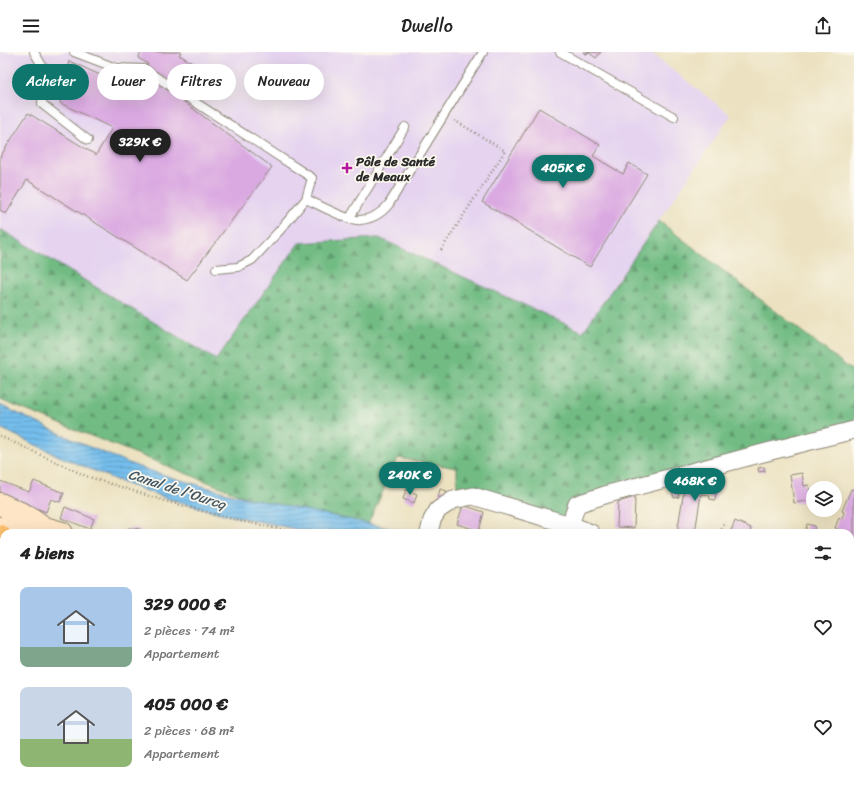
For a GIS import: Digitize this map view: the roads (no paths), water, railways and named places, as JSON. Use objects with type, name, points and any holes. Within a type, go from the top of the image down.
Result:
[{"type":"main road","points":[[0,504],[52,529]]},
{"type":"main road","points":[[11,529],[14,525],[30,525],[49,529]]},
{"type":"street","points":[[570,526],[576,504],[616,492],[854,430]]},
{"type":"street","points":[[430,529],[432,520],[438,510],[453,500],[473,496],[579,529]]},
{"type":"lane","points":[[34,52],[44,69],[42,104],[88,140]]},
{"type":"lane","points":[[74,52],[116,68],[144,69],[312,178],[306,199],[281,230],[252,260],[238,267],[216,269]]},
{"type":"lane","points":[[306,199],[349,219],[360,220],[377,215],[384,210],[445,115],[483,52]]},
{"type":"lane","points":[[560,52],[674,116]]},
{"type":"lane","points":[[349,219],[405,127]]},
{"type":"water","name":"Canal de l'Ourcq","points":[[0,405],[80,443],[136,466],[173,478],[239,496],[394,529],[295,529],[224,514],[169,499],[121,482],[61,457],[0,428]]},
{"type":"place","name":"Pôle de Santé de Meaux","points":[[347,168]]}]
